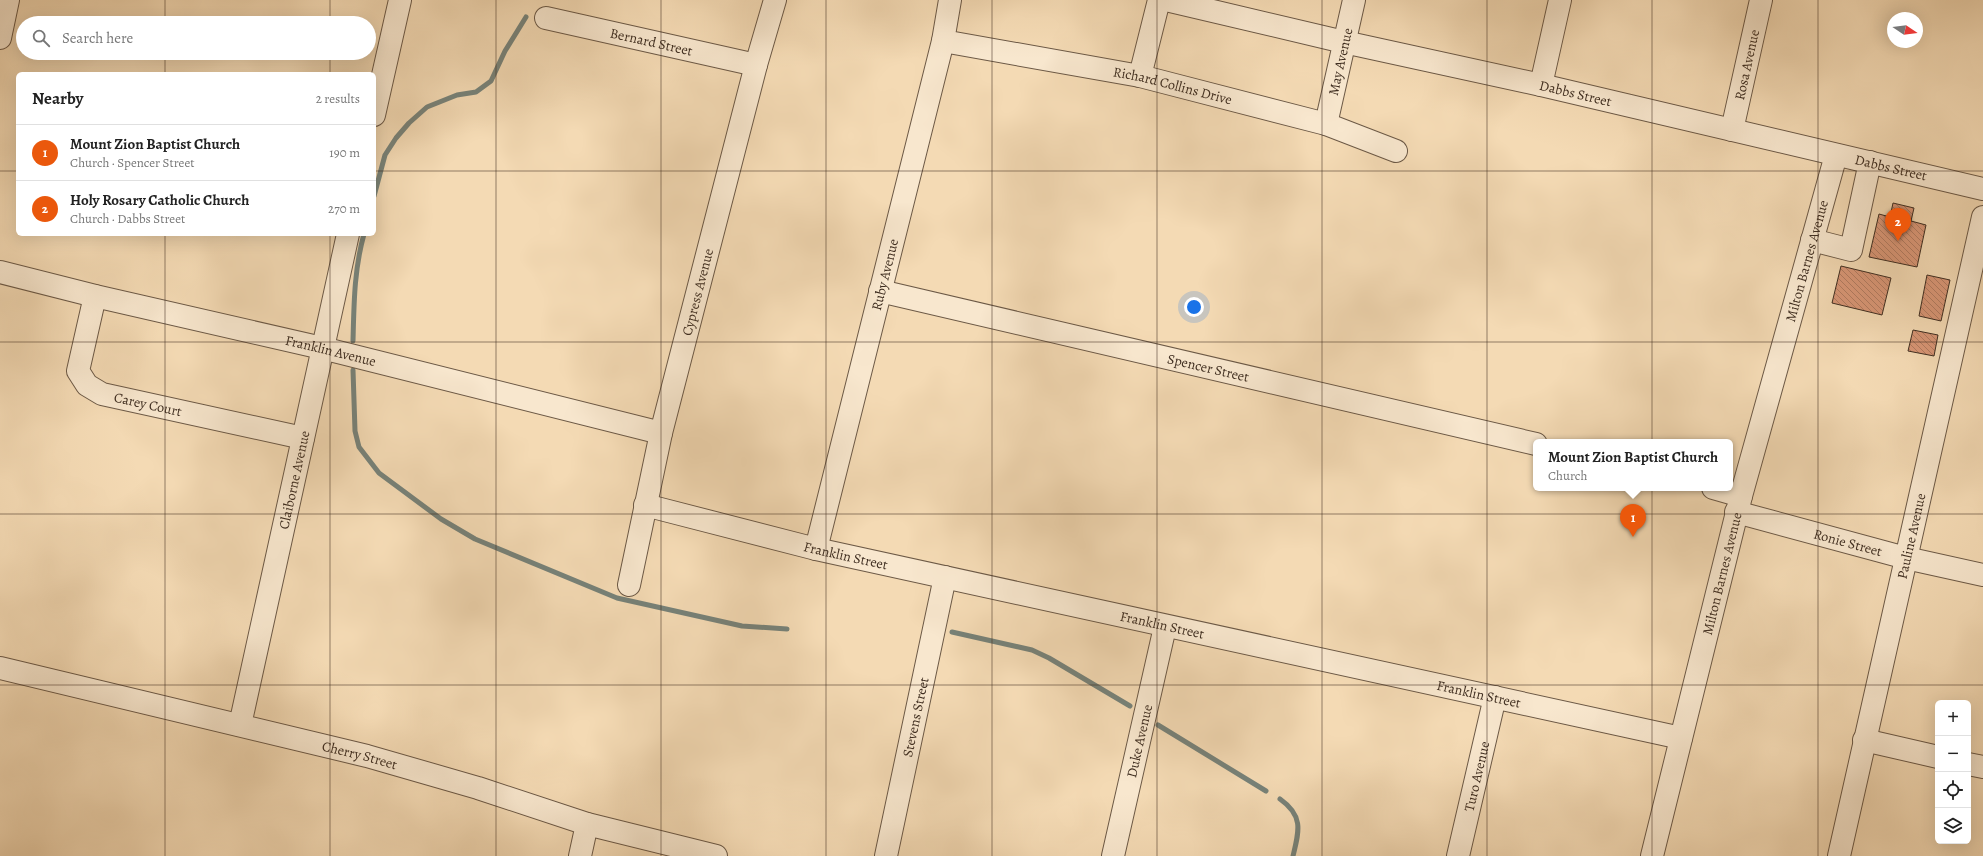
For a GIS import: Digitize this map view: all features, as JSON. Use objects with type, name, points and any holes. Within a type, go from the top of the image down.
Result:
[{"type":"street","points":[[0,38],[8,0]]},
{"type":"street","points":[[376,106],[400,0]]},
{"type":"street","name":"Cypress Avenue","points":[[629,585],[661,433],[756,65],[776,0]]},
{"type":"street","name":"Ruby Avenue","points":[[816,549],[943,41],[950,0]]},
{"type":"street","points":[[1140,76],[1159,0]]},
{"type":"street","name":"Dabbs Street","points":[[1166,0],[1344,42],[1541,85],[1983,189]]},
{"type":"street","name":"May Avenue","points":[[1326,124],[1354,0]]},
{"type":"street","points":[[1541,85],[1560,0]]},
{"type":"street","name":"Rosa Avenue","points":[[1732,130],[1761,0]]},
{"type":"street","name":"Bernard Street","points":[[546,18],[756,65]]},
{"type":"street","name":"Richard Collins Drive","points":[[943,41],[1140,76],[1326,124],[1396,151]]},
{"type":"street","name":"Milton Barnes Avenue","points":[[1652,856],[1738,504],[1836,155]]},
{"type":"street","points":[[1812,240],[1851,250],[1870,162]]},
{"type":"street","name":"Pauline Avenue","points":[[1839,856],[1983,217]]},
{"type":"street","name":"Claiborne Avenue","points":[[240,725],[348,236]]},
{"type":"street","name":"Franklin Avenue","points":[[0,272],[95,296],[322,348],[661,433]]},
{"type":"street","name":"Spencer Street","points":[[880,291],[1533,443]]},
{"type":"street","name":"Carey Court","points":[[95,296],[78,371],[87,385],[102,394],[302,438]]},
{"type":"street","points":[[1718,491],[1738,504]]},
{"type":"street","name":"Ronie Street","points":[[1738,504],[1906,558],[1983,575]]},
{"type":"street","name":"Franklin Street","points":[[645,505],[816,549],[1681,738]]},
{"type":"street","name":"Stevens Street","points":[[886,856],[945,577]]},
{"type":"street","name":"Duke Avenue","points":[[1113,856],[1165,626]]},
{"type":"street","name":"Cherry Street","points":[[0,668],[240,725],[423,771],[587,824],[716,856]]},
{"type":"street","name":"Turo Avenue","points":[[1458,856],[1495,697]]},
{"type":"street","points":[[1864,740],[1935,756]]},
{"type":"street","points":[[1971,765],[1983,767]]},
{"type":"street","points":[[580,856],[587,824]]},
{"type":"building","points":[[1893,203],[1914,208],[1911,221],[1926,225],[1917,267],[1869,257],[1879,214],[1890,217]]},
{"type":"building","points":[[1841,266],[1891,278],[1882,315],[1832,303]]},
{"type":"building","points":[[1927,275],[1950,280],[1941,321],[1919,316]]},
{"type":"building","points":[[1913,330],[1938,335],[1934,356],[1908,351]]},
{"type":"waterway","points":[[376,189],[385,155],[396,138],[409,123],[427,107],[457,95],[476,92],[491,81],[505,51],[526,17]]},
{"type":"waterway","points":[[353,341],[356,274],[364,236]]},
{"type":"waterway","points":[[353,370],[355,431],[359,447],[379,473],[441,519],[475,539],[617,598],[742,626],[787,629]]},
{"type":"waterway","points":[[952,632],[1032,650],[1049,658],[1130,706]]},
{"type":"waterway","points":[[1158,725],[1266,791]]},
{"type":"waterway","points":[[1280,799],[1288,805],[1298,824],[1297,839],[1293,856]]},
{"type":"place","name":"Holy Rosary Catholic Church","points":[[1898,241]]},
{"type":"place","name":"Mount Zion Baptist Church","points":[[1633,537]]}]
